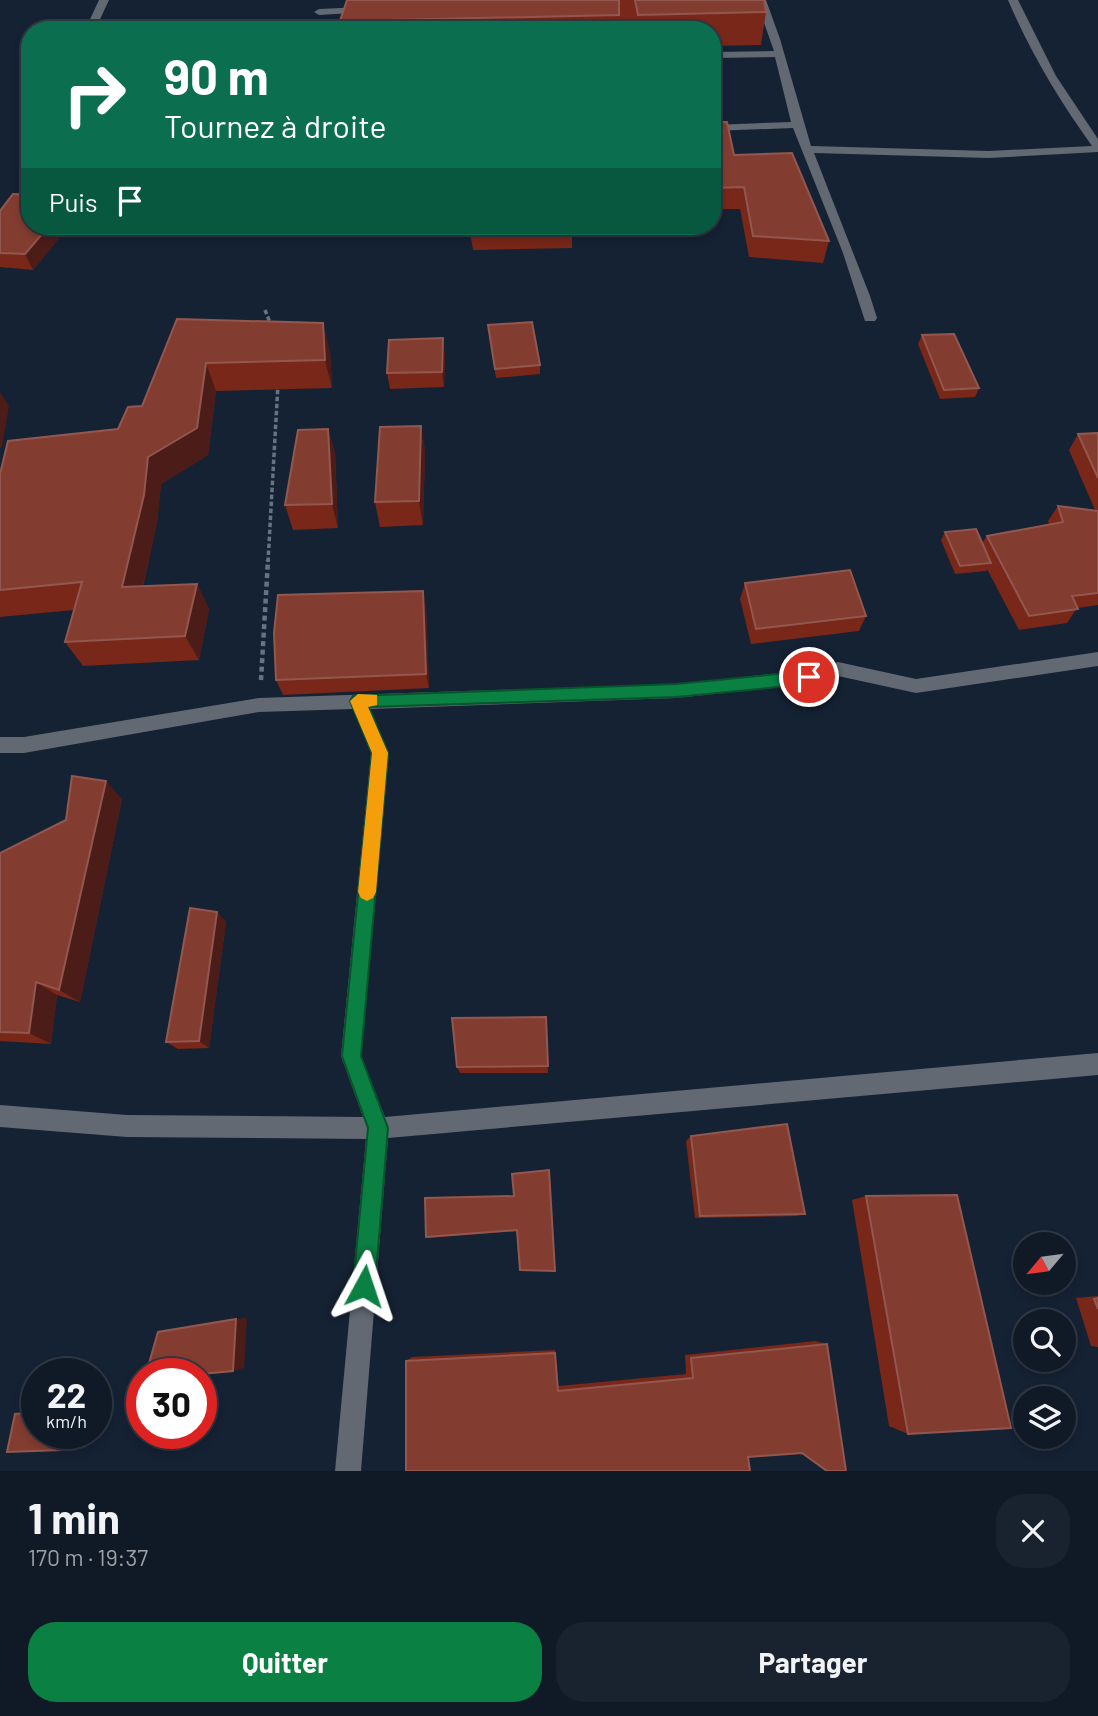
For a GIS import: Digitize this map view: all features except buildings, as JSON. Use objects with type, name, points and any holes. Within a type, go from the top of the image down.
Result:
[{"type":"street","points":[[94,21],[104,0]]},
{"type":"street","points":[[806,149],[928,155],[1062,153],[1098,148],[1051,78],[1030,41],[1013,0]]},
{"type":"street","points":[[757,1],[779,54],[797,125],[856,268],[870,318]]},
{"type":"street","points":[[320,12],[374,9]]},
{"type":"street","points":[[721,55],[779,54]]},
{"type":"street","points":[[721,128],[797,125]]},
{"type":"street","points":[[0,745],[24,745],[259,705],[676,691],[809,677],[838,669],[916,687],[1098,659]]},
{"type":"street","points":[[348,1471],[378,1128],[351,1056],[380,753],[358,701]]},
{"type":"street","points":[[0,1116],[127,1126],[378,1128],[1098,1064]]},
{"type":"path","points":[[265,310],[275,334]]},
{"type":"path","points":[[259,705],[279,373]]},
{"type":"slow traffic","points":[[367,892],[380,753],[358,701],[371,700]]},
{"type":"route","points":[[364,1286],[378,1128],[351,1056],[380,753],[358,701],[676,691],[809,677]]}]
